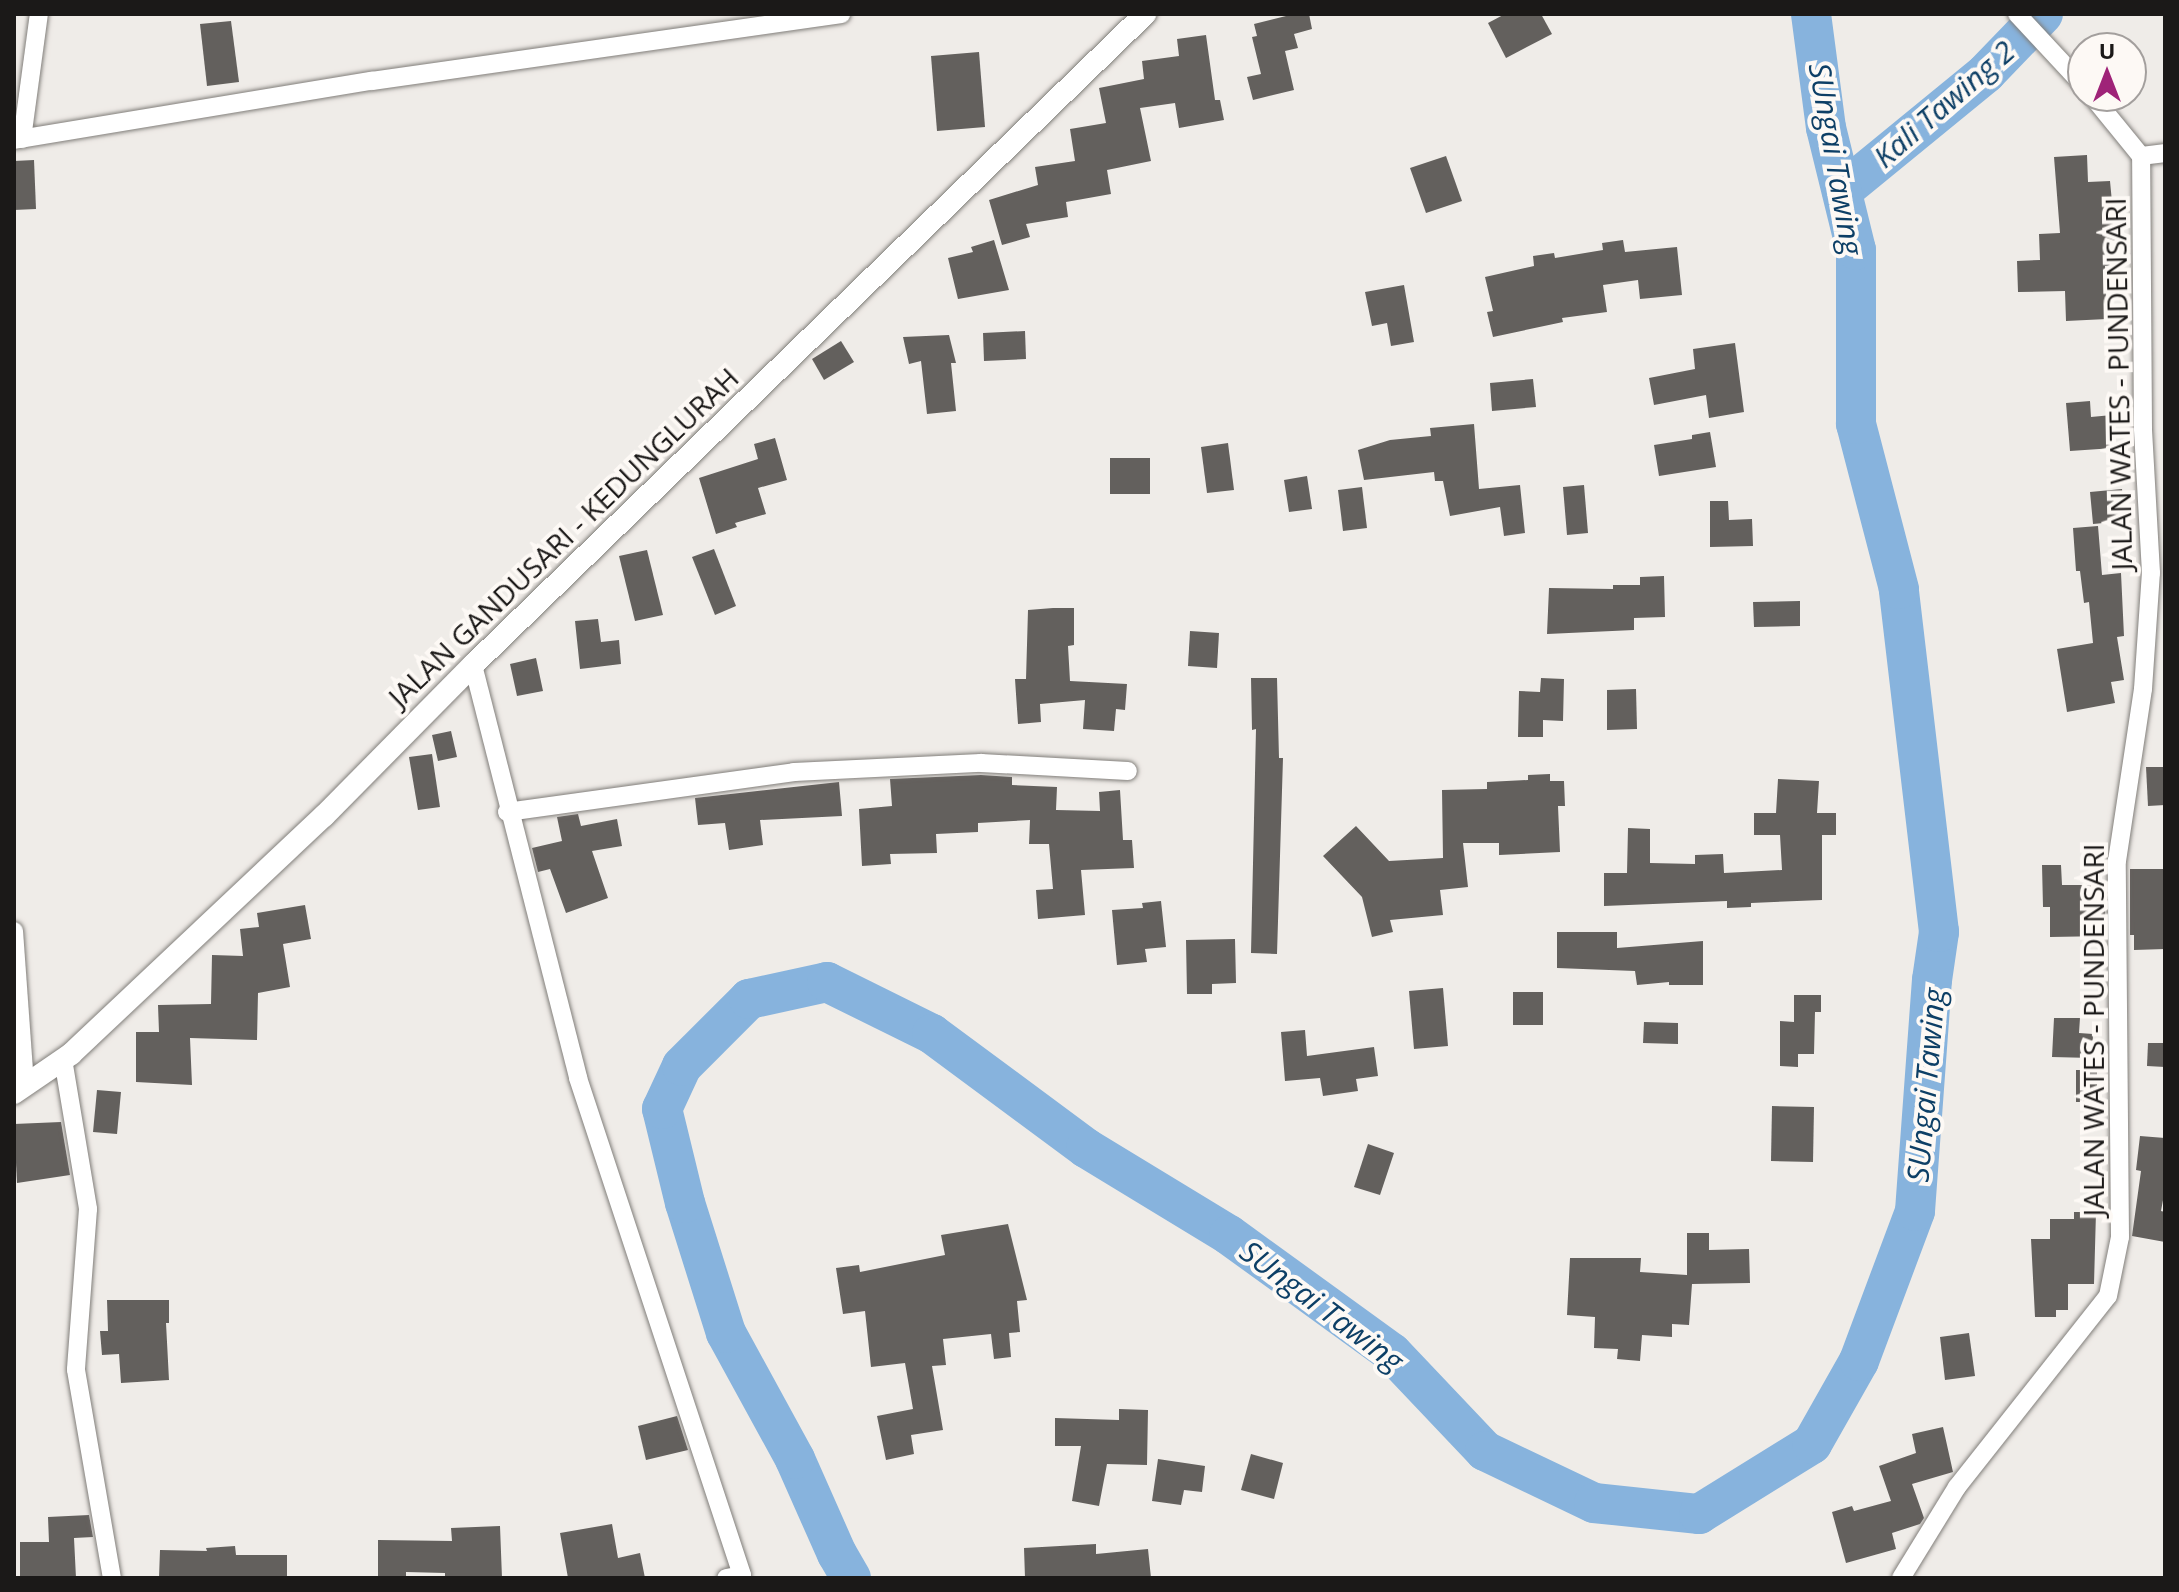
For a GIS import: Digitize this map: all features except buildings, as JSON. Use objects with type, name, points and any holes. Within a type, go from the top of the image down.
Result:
[{"type":"street","points":[[39,14],[18,139],[372,81],[841,14]]},
{"type":"street","name":"JALAN GANDUSARI - KEDUNGLURAH","points":[[20,1089],[63,1059],[324,816],[473,665],[1145,14]]},
{"type":"street","points":[[2017,14],[2067,65]]},
{"type":"street","points":[[2105,112],[2141,156],[2165,153]]},
{"type":"street","name":"JALAN WATES - PUNDENSARI","points":[[1901,1578],[1957,1487],[2108,1296],[2120,1237],[2117,861],[2143,689],[2151,573],[2143,428],[2141,156]]},
{"type":"street","points":[[473,665],[507,812],[578,1078],[737,1577]]},
{"type":"street","points":[[507,812],[794,772],[981,763],[1128,771]]},
{"type":"street","points":[[14,931],[20,1089]]},
{"type":"street","points":[[63,1059],[88,1209],[76,1370],[112,1578]]},
{"type":"waterway","name":"SUngai Tawing","points":[[851,1578],[837,1554],[795,1459],[726,1333],[685,1203],[662,1109],[682,1066],[749,999],[827,982],[932,1034],[1086,1148],[1229,1235],[1392,1353],[1485,1451],[1594,1503],[1699,1514],[1812,1444],[1859,1361],[1915,1211],[1932,980],[1939,932],[1899,589],[1856,424],[1856,250],[1826,128],[1811,14]]},
{"type":"waterway","name":"Kali Tawing 2","points":[[1842,191],[1986,73],[2043,14]]}]
